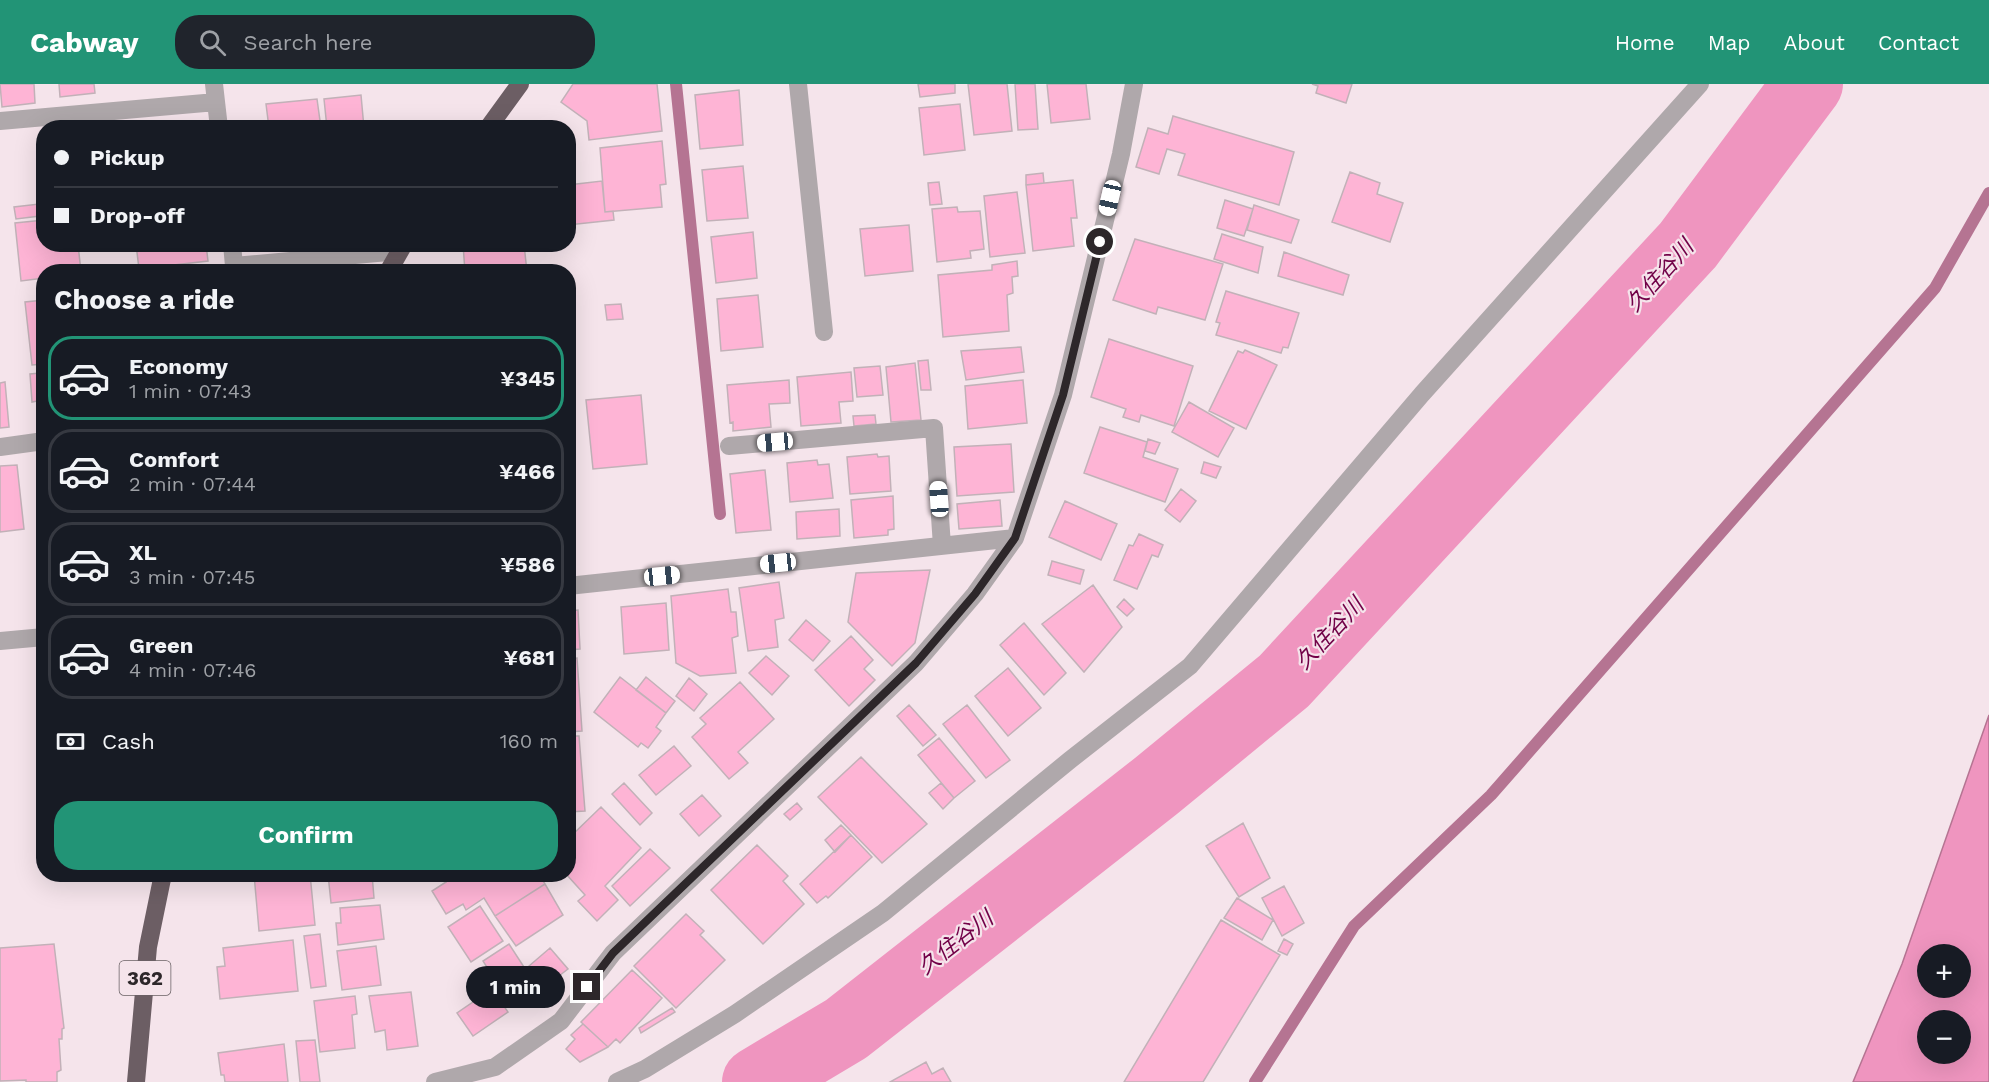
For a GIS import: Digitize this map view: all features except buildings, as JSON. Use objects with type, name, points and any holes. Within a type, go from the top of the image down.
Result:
[{"type":"highway","points":[[494,120],[520,84]]},
{"type":"highway","name":"362","points":[[136,1082],[148,947],[161,882]]},
{"type":"street","points":[[214,84],[218,120]]},
{"type":"street","points":[[798,84],[824,332]]},
{"type":"street","points":[[435,1082],[495,1067],[561,1021],[613,953],[916,663],[975,594],[1015,538],[1063,395],[1120,154],[1134,84]]},
{"type":"street","points":[[617,1082],[645,1069],[735,1014],[883,912],[1190,666],[1422,394],[1700,84]]},
{"type":"street","points":[[0,121],[216,102]]},
{"type":"street","points":[[253,264],[364,252]]},
{"type":"street","points":[[729,446],[934,428],[942,546]]},
{"type":"street","points":[[0,447],[36,442]]},
{"type":"street","points":[[576,584],[1015,538]]},
{"type":"street","points":[[0,641],[36,638]]},
{"type":"shaded area","points":[[1989,715],[1989,1082],[1853,1082],[1902,964]]},
{"type":"waterway","points":[[676,84],[720,514]]},
{"type":"waterway","name":"久住谷川","points":[[757,1082],[846,1029],[1156,786],[1284,681],[1688,245],[1808,84]]},
{"type":"waterway","points":[[1255,1082],[1354,926],[1491,795],[1935,288],[1989,193]]},
{"type":"route","points":[[587,987],[613,953],[916,663],[975,594],[1015,538],[1063,395],[1100,242]]}]
